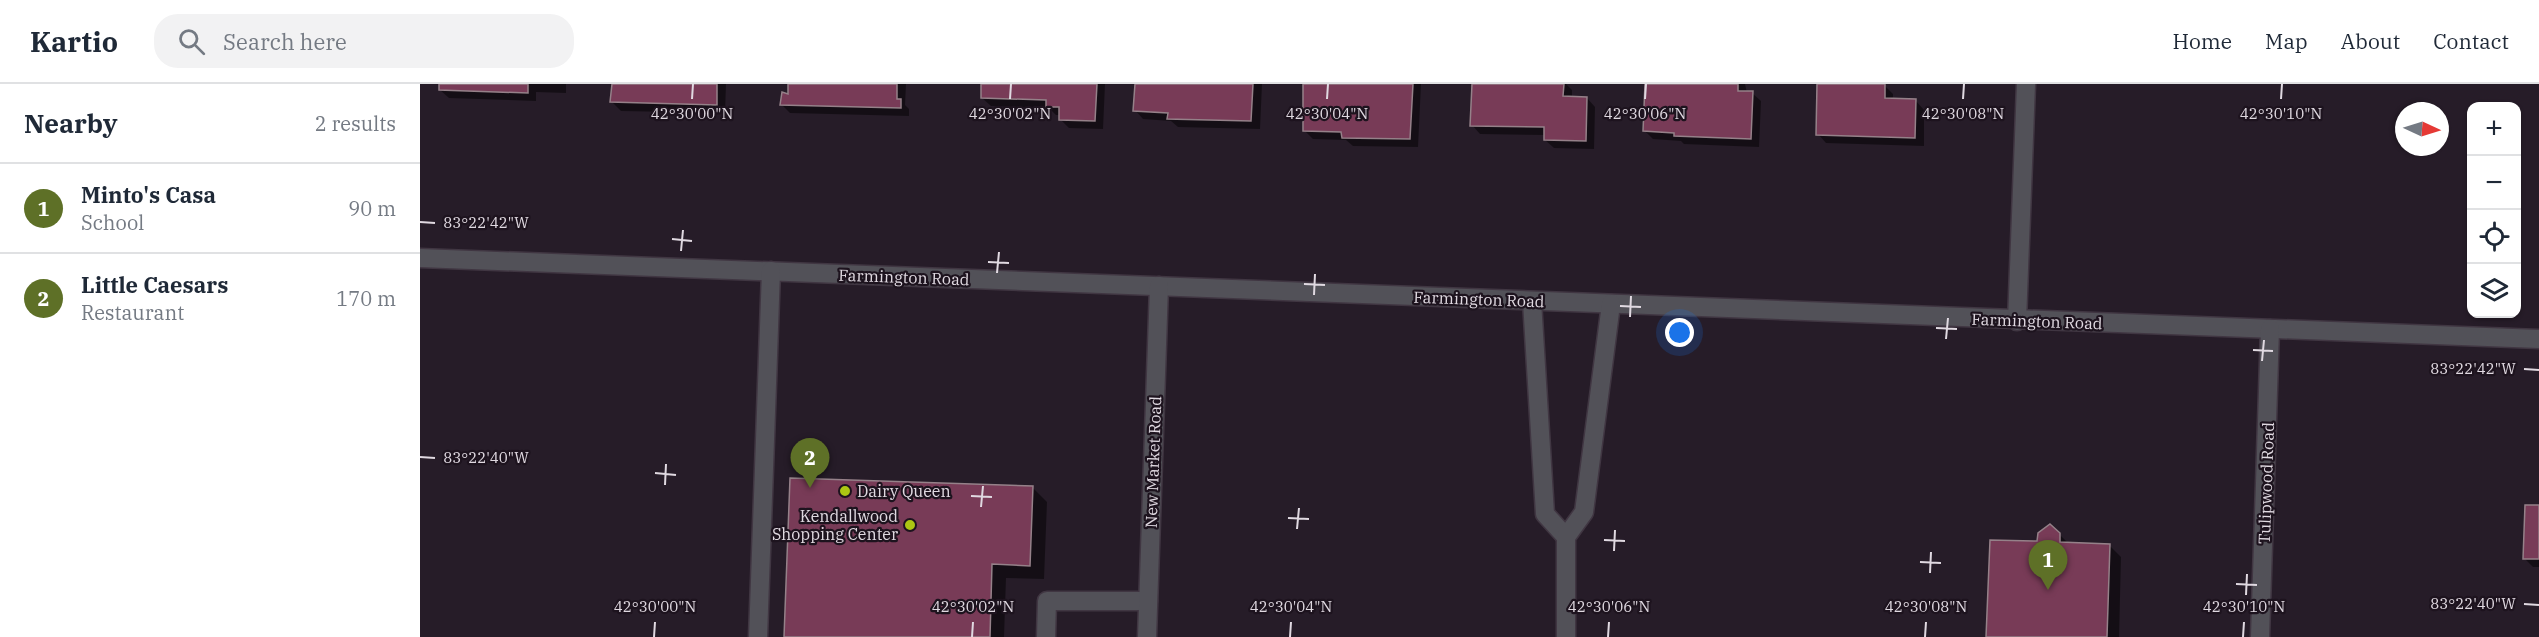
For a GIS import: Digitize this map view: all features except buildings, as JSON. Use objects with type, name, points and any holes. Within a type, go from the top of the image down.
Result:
[{"type":"street","points":[[2017,321],[2026,84]]},
{"type":"street","name":"Farmington Road","points":[[420,258],[2017,321],[2539,339]]},
{"type":"street","points":[[758,637],[771,272]]},
{"type":"street","name":"New Market Road","points":[[1147,637],[1159,286]]},
{"type":"street","points":[[1532,301],[1545,514],[1566,537]]},
{"type":"street","points":[[1566,637],[1566,537],[1584,512],[1611,304]]},
{"type":"street","name":"Tulipwood Road","points":[[2260,637],[2270,328]]},
{"type":"street","points":[[1046,637],[1047,601],[1148,601]]},
{"type":"place","name":"Little Caesars","points":[[810,488]]},
{"type":"place","name":"Dairy Queen","points":[[845,491]]},
{"type":"place","name":"Kendallwood Shopping Center","points":[[910,525]]},
{"type":"place","name":"Minto's Casa","points":[[2048,590]]}]
